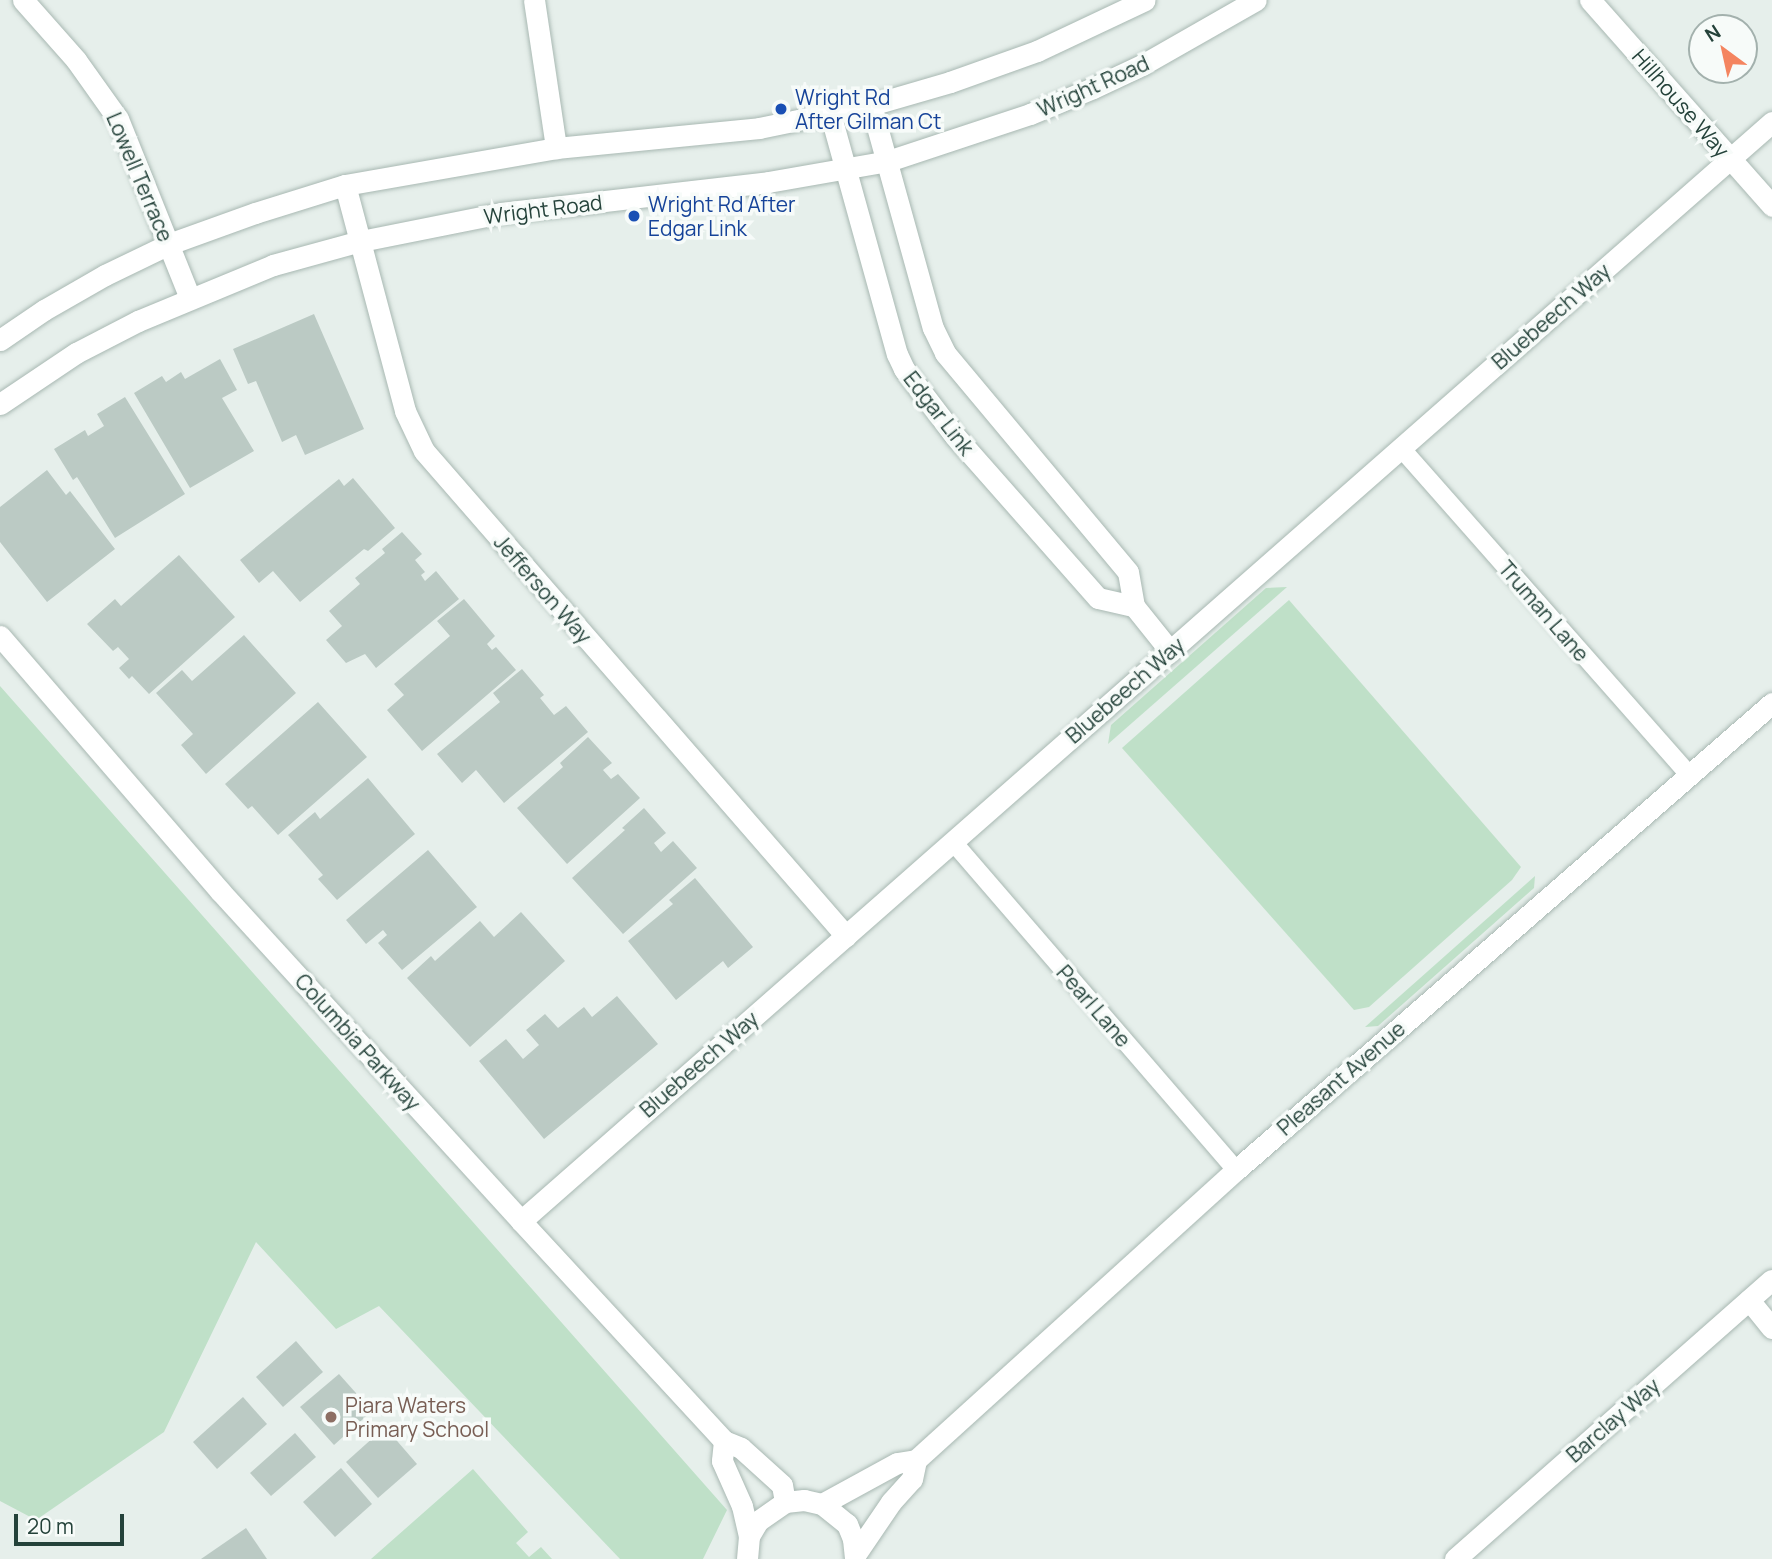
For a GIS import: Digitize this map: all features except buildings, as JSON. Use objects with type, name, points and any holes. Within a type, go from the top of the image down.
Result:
[{"type":"street","name":"Lowell Terrace","points":[[23,0],[76,61],[113,110],[190,298]]},
{"type":"street","points":[[534,0],[556,149]]},
{"type":"street","points":[[0,340],[44,310],[105,275],[169,244],[254,212],[345,185],[556,149],[759,128],[871,104],[950,82],[1037,51],[1145,0]]},
{"type":"street","name":"Wright Road","points":[[0,404],[76,353],[190,298],[273,265],[361,240],[501,212],[845,171],[888,161],[1030,114],[1093,88],[1142,65],[1256,0]]},
{"type":"street","name":"Hillhouse Way","points":[[1590,0],[1772,206]]},
{"type":"street","name":"Edgar Link","points":[[830,113],[897,354],[918,391],[1098,598],[1133,606],[1128,572],[946,353],[933,327],[871,104]]},
{"type":"street","name":"Bluebeech Way","points":[[521,1221],[1772,122]]},
{"type":"street","name":"Jefferson Way","points":[[345,185],[405,411],[424,451],[846,936]]},
{"type":"street","points":[[1133,606],[1170,651]]},
{"type":"street","name":"Columbia Parkway","points":[[0,636],[220,891],[521,1221],[724,1441],[741,1448],[782,1485],[785,1502]]},
{"type":"street","name":"Pleasant Avenue","points":[[822,1504],[897,1463],[916,1460],[1236,1170],[1772,703]]},
{"type":"street","name":"Barclay Way","points":[[1455,1559],[1772,1280]]},
{"type":"street","points":[[1749,1300],[1772,1328]]},
{"type":"street","points":[[724,1441],[722,1461],[742,1506],[750,1536]]},
{"type":"street","name":"Pleasant Avenue","points":[[855,1557],[891,1502],[912,1479],[916,1460]]},
{"type":"street","points":[[747,1559],[750,1536],[758,1521],[785,1502],[804,1500],[822,1504],[846,1524],[853,1539],[855,1557]]},
{"type":"lane","name":"Truman Lane","points":[[1401,448],[1688,774]]},
{"type":"lane","name":"Pearl Lane","points":[[953,842],[1236,1170]]},
{"type":"green space","points":[[1287,587],[1108,744],[1111,725],[1266,588]]},
{"type":"green space","points":[[1289,600],[1521,867],[1512,880],[1369,1007],[1354,1010],[1122,748]]},
{"type":"green space","points":[[0,686],[727,1510],[703,1559],[620,1559],[379,1306],[336,1329],[256,1242],[164,1432],[36,1520],[0,1501]]},
{"type":"green space","points":[[1535,876],[1534,888],[1378,1026],[1365,1027]]},
{"type":"green space","points":[[473,1469],[528,1532],[516,1543],[529,1557],[541,1547],[552,1559],[371,1559]]},
{"type":"place","name":"Wright Rd After Gilman Ct","points":[[781,109]]},
{"type":"place","name":"Wright Rd After Edgar Link","points":[[634,216]]},
{"type":"place","name":"Piara Waters Primary School","points":[[331,1417]]}]
